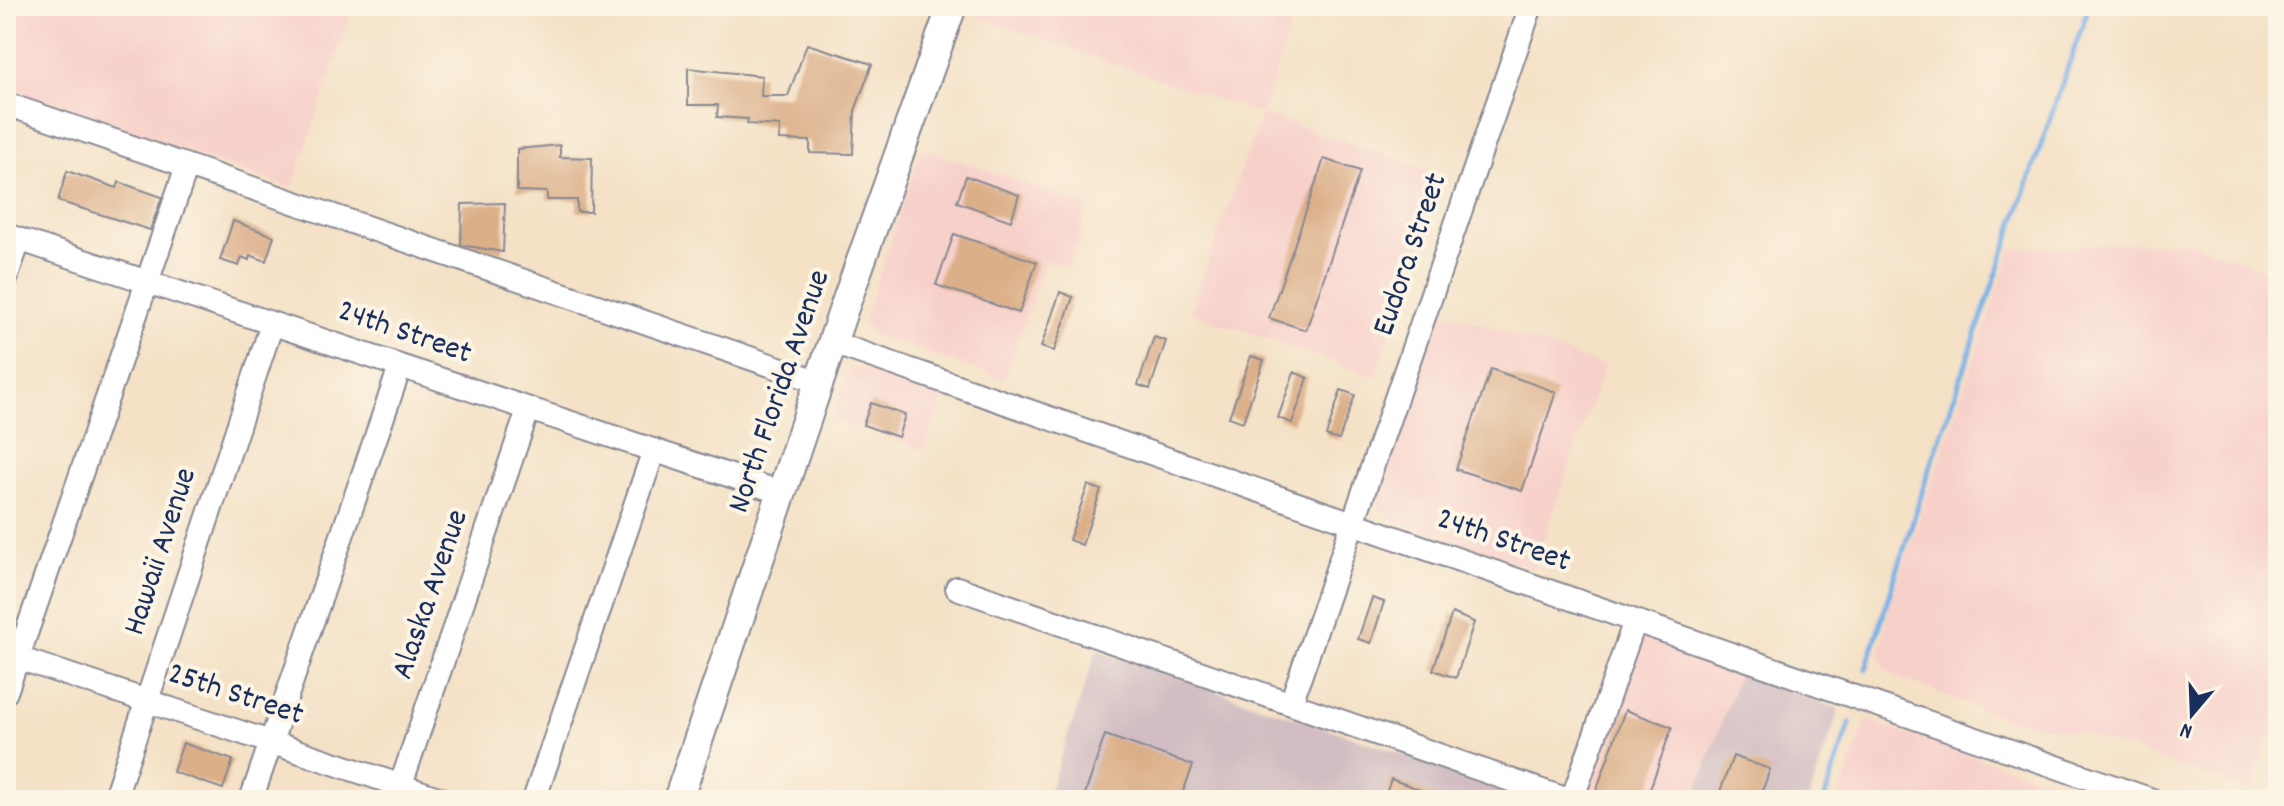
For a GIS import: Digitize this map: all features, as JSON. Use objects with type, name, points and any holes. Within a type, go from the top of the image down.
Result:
[{"type":"main road","name":"North Florida Avenue","points":[[678,800],[833,343],[952,6]]},
{"type":"street","name":"Eudora Street","points":[[1291,703],[1531,6]]},
{"type":"street","points":[[6,104],[820,382]]},
{"type":"street","points":[[6,692],[12,656],[187,166]]},
{"type":"street","name":"24th Street","points":[[12,237],[782,493]]},
{"type":"street","points":[[6,279],[12,237]]},
{"type":"street","name":"Hawaii Avenue","points":[[114,800],[272,324]]},
{"type":"street","name":"24th Street","points":[[833,343],[2152,800]]},
{"type":"street","points":[[251,800],[400,367]]},
{"type":"street","name":"Alaska Avenue","points":[[398,793],[528,410]]},
{"type":"street","points":[[534,800],[654,450]]},
{"type":"street","points":[[957,588],[1570,800],[1635,621]]},
{"type":"street","name":"25th Street","points":[[12,656],[271,741],[398,793],[444,800]]},
{"type":"shaded area","points":[[6,6],[354,6],[292,188],[6,90]]},
{"type":"shaded area","points":[[981,6],[1297,6],[1262,114],[1446,176],[1375,377],[1190,312],[1261,114],[977,17]]},
{"type":"shaded area","points":[[922,148],[1089,206],[1068,268],[1045,260],[1004,379],[874,335],[863,322]]},
{"type":"shaded area","points":[[2188,241],[2278,275],[2278,719],[2273,718],[2252,791],[2085,734],[2008,719],[1898,677],[1883,667],[1880,650],[1890,605],[2012,249]]},
{"type":"shaded area","points":[[1442,310],[1604,366],[1533,569],[1389,519],[1374,500]]},
{"type":"shaded area","points":[[860,368],[943,397],[924,450],[830,418],[848,371]]},
{"type":"shaded area","points":[[1639,637],[1739,673],[1694,800],[1583,800]]},
{"type":"shaded area","points":[[1097,650],[1537,800],[1046,800]]},
{"type":"shaded area","points":[[1739,673],[1839,709],[1808,800],[1694,800]]},
{"type":"shaded area","points":[[1866,720],[2104,800],[1838,800]]},
{"type":"building","points":[[807,44],[872,64],[855,111],[853,154],[810,153],[810,141],[779,140],[780,126],[747,124],[748,119],[717,117],[718,105],[688,105],[688,68],[762,76],[761,96],[788,96]]},
{"type":"building","points":[[560,145],[560,157],[592,158],[591,212],[577,212],[577,200],[547,200],[547,192],[517,191],[517,149]]},
{"type":"building","points":[[1324,159],[1360,171],[1306,330],[1269,318]]},
{"type":"building","points":[[67,171],[117,188],[119,182],[162,197],[150,230],[58,201]]},
{"type":"building","points":[[966,176],[1019,195],[1011,221],[957,202]]},
{"type":"building","points":[[505,203],[503,252],[461,245],[462,204]]},
{"type":"building","points":[[233,221],[274,236],[266,261],[250,255],[249,260],[242,257],[239,266],[220,260]]},
{"type":"building","points":[[954,234],[1037,262],[1019,313],[936,285]]},
{"type":"building","points":[[1060,292],[1073,297],[1054,351],[1041,347]]},
{"type":"building","points":[[1154,337],[1166,341],[1150,389],[1138,385]]},
{"type":"building","points":[[1251,356],[1264,360],[1243,422],[1229,417]]},
{"type":"building","points":[[1491,369],[1556,392],[1522,491],[1456,469]]},
{"type":"building","points":[[1294,372],[1308,378],[1292,423],[1278,418]]},
{"type":"building","points":[[1341,390],[1355,395],[1339,440],[1326,436]]},
{"type":"building","points":[[871,403],[905,415],[898,437],[863,425]]},
{"type":"building","points":[[1088,485],[1101,490],[1082,545],[1069,540]]},
{"type":"building","points":[[1372,598],[1384,602],[1371,643],[1358,639]]},
{"type":"building","points":[[1452,613],[1474,622],[1456,678],[1433,670]]},
{"type":"building","points":[[1625,710],[1672,727],[1646,800],[1593,800]]},
{"type":"building","points":[[1105,735],[1193,765],[1180,800],[1083,800]]},
{"type":"building","points":[[183,743],[233,760],[223,789],[173,772]]},
{"type":"building","points":[[1733,756],[1770,769],[1759,800],[1717,800]]},
{"type":"building","points":[[1391,779],[1443,798],[1384,800]]},
{"type":"waterway","points":[[1866,669],[1929,470],[2089,6]]},
{"type":"waterway","points":[[1824,800],[1850,723]]}]
